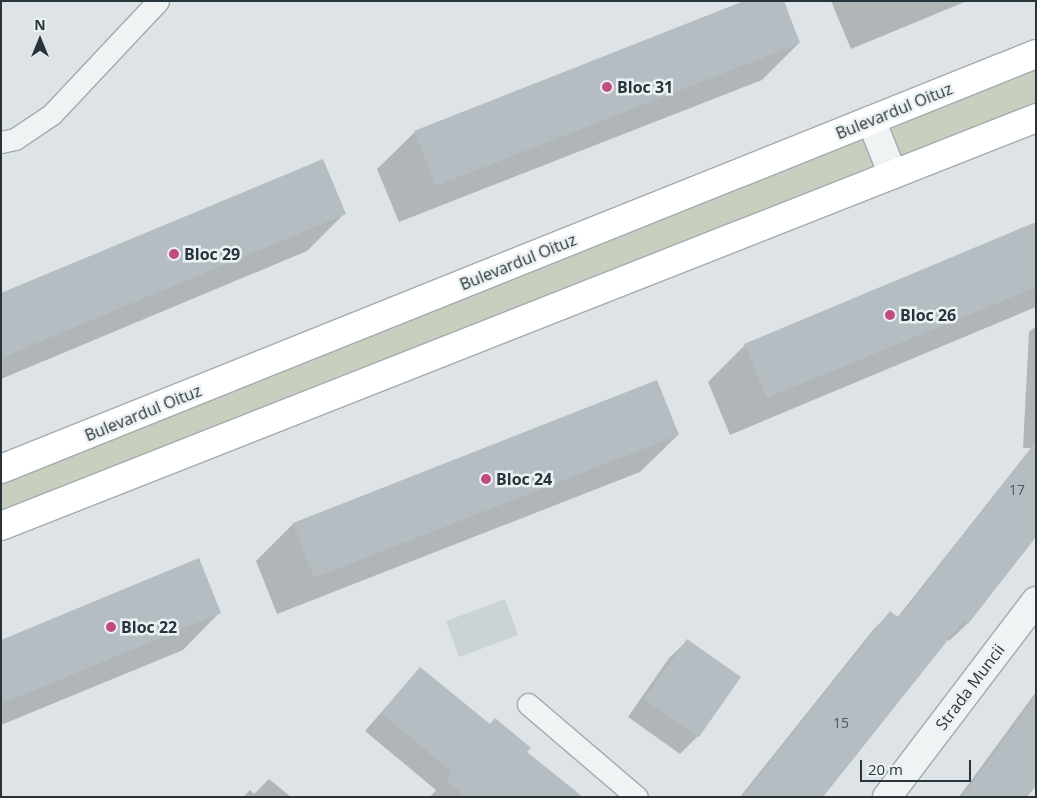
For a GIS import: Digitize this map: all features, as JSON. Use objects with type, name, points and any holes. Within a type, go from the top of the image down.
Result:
[{"type":"main road","name":"Bulevardul Oituz","points":[[1,469],[1036,54]]},
{"type":"main road","points":[[1,526],[1036,118]]},
{"type":"street","name":"Bulevardul Oituz","points":[[871,120],[893,175]]},
{"type":"street","name":"Strada Muncii","points":[[887,797],[1036,601]]},
{"type":"lane","points":[[1,142],[15,140],[58,109],[158,1]]},
{"type":"lane","points":[[528,704],[637,797]]},
{"type":"shaded area","points":[[505,599],[518,635],[459,657],[446,621]]},
{"type":"green space","points":[[1036,54],[1036,118],[1,526],[1,469]]},
{"type":"building","name":"Bloc 31","points":[[744,1],[784,1],[800,43],[436,186],[414,131]]},
{"type":"building","name":"Bloc 29","points":[[323,159],[346,214],[1,358],[1,293]]},
{"type":"building","name":"Bloc 26","points":[[1036,222],[1036,287],[767,398],[744,344]]},
{"type":"building","name":"Bloc 24","points":[[657,380],[679,435],[314,578],[293,523]]},
{"type":"building","points":[[1036,442],[1036,537],[968,624],[963,621],[823,797],[742,797],[890,611],[899,618]]},
{"type":"building","name":"Bloc 22","points":[[199,558],[221,613],[1,704],[1,640]]},
{"type":"building","points":[[687,639],[741,677],[699,737],[644,699]]},
{"type":"building","points":[[420,667],[490,724],[495,718],[531,748],[527,752],[583,797],[466,797],[446,780],[452,772],[381,713]]},
{"type":"building","points":[[1036,696],[1036,786],[1027,797],[962,797]]},
{"type":"place","name":"Bloc 31","points":[[607,87]]},
{"type":"place","name":"Bloc 29","points":[[174,254]]},
{"type":"place","name":"Bloc 26","points":[[890,315]]},
{"type":"place","name":"Bloc 24","points":[[486,479]]},
{"type":"place","name":"Bloc 22","points":[[111,627]]}]
